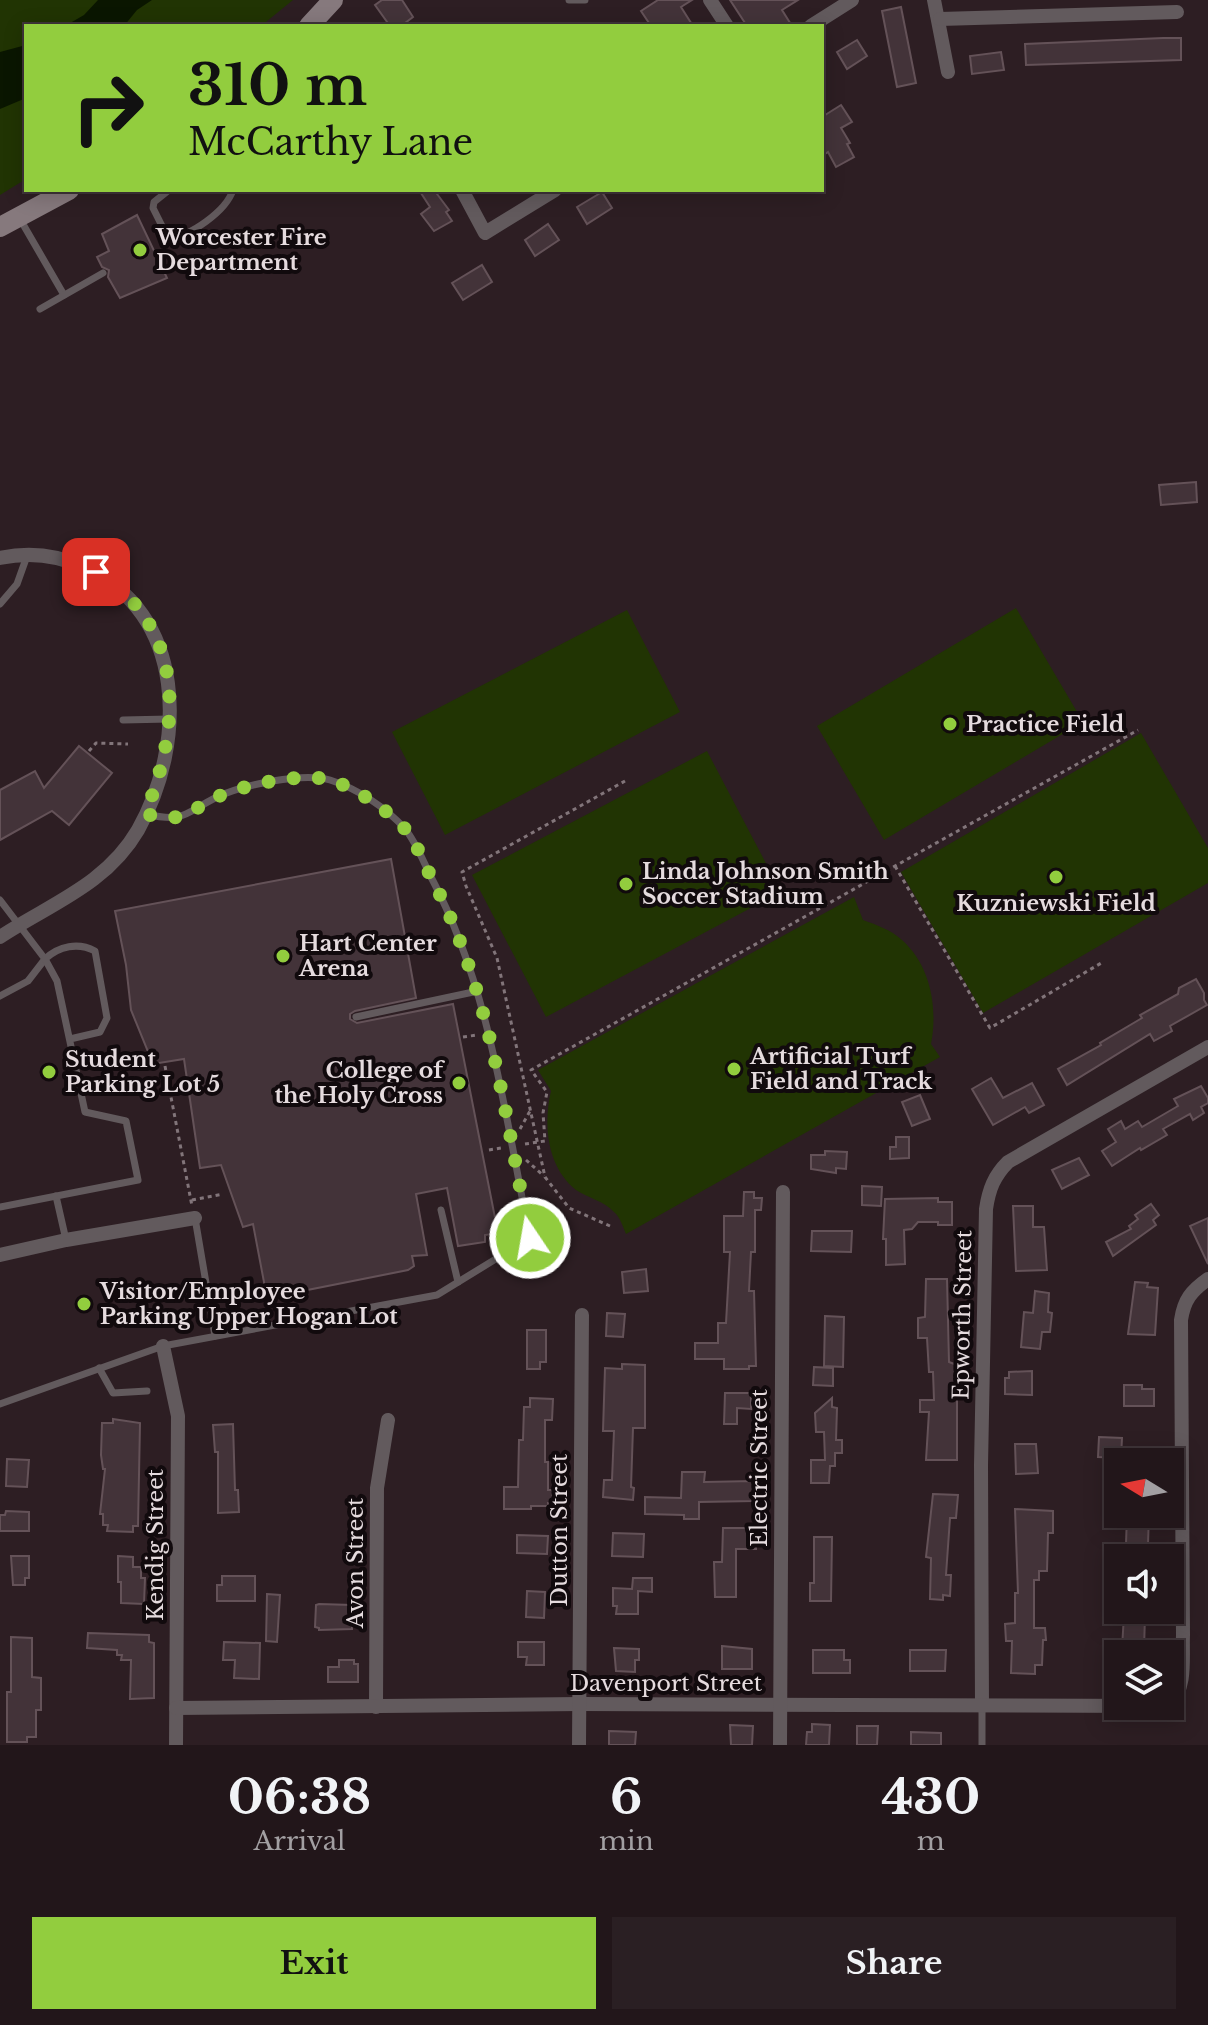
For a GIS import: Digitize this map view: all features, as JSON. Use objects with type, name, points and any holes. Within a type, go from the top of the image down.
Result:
[{"type":"main road","points":[[311,24],[333,0]]},
{"type":"main road","points":[[0,227],[65,192]]},
{"type":"street","points":[[710,0],[726,24]]},
{"type":"street","points":[[814,24],[852,0]]},
{"type":"street","points":[[934,0],[948,72]]},
{"type":"street","points":[[940,19],[1177,12]]},
{"type":"street","points":[[463,192],[485,233],[552,192]]},
{"type":"street","points":[[0,558],[28,554],[76,564],[115,584],[134,601],[150,624],[162,648],[169,678],[169,719],[163,762],[138,829],[99,877],[0,937]]},
{"type":"street","name":"Epworth Street","points":[[982,1706],[981,1465],[986,1209],[989,1192],[995,1175],[1008,1162],[1208,1047]]},
{"type":"street","name":"Electric Street","points":[[780,1745],[783,1192]]},
{"type":"street","points":[[0,1255],[66,1240],[195,1218]]},
{"type":"street","points":[[1183,1640],[1181,1320],[1184,1304],[1192,1291],[1208,1279]]},
{"type":"street","name":"Dutton Street","points":[[579,1745],[582,1315]]},
{"type":"street","name":"Kendig Street","points":[[163,1346],[178,1416],[176,1745]]},
{"type":"street","name":"Avon Street","points":[[376,1707],[377,1488],[388,1420]]},
{"type":"street","name":"Davenport Street","points":[[176,1708],[580,1704],[1104,1706]]},
{"type":"lane","points":[[569,0],[585,0]]},
{"type":"lane","points":[[166,192],[154,202],[153,208],[168,238],[176,238],[226,206],[232,192]]},
{"type":"lane","points":[[19,217],[64,295]]},
{"type":"lane","points":[[40,309],[103,273]]},
{"type":"lane","points":[[0,604],[17,584],[28,554]]},
{"type":"lane","points":[[123,720],[169,719]]},
{"type":"lane","points":[[0,1404],[163,1346],[437,1295],[530,1238],[478,991],[442,897],[407,832],[387,810],[329,780],[286,778],[219,796],[185,817],[169,819],[145,814]]},
{"type":"lane","points":[[0,900],[45,959],[57,981],[85,1112],[126,1121],[138,1180],[0,1207]]},
{"type":"lane","points":[[0,996],[28,981],[55,949],[84,945],[95,951],[107,1018],[100,1032],[70,1039]]},
{"type":"lane","points":[[356,1017],[478,991]]},
{"type":"lane","points":[[56,1196],[66,1240]]},
{"type":"lane","points":[[441,1210],[458,1282]]},
{"type":"lane","points":[[195,1218],[215,1336]]},
{"type":"lane","points":[[99,1368],[113,1393],[147,1391]]},
{"type":"lane","points":[[982,1706],[982,1745]]},
{"type":"path","points":[[511,1146],[545,1141],[543,1113],[547,1092],[531,1070],[1138,730]]},
{"type":"path","points":[[89,751],[96,743],[103,741],[128,744]]},
{"type":"path","points":[[545,1177],[497,958],[462,872],[625,781]]},
{"type":"path","points":[[895,866],[990,1028],[1103,962]]},
{"type":"path","points":[[504,1030],[512,1028]]},
{"type":"path","points":[[463,1037],[477,1035]]},
{"type":"path","points":[[165,1066],[195,1218]]},
{"type":"path","points":[[511,1146],[545,1177],[569,1208],[610,1226]]},
{"type":"path","points":[[191,1200],[223,1194]]},
{"type":"path","points":[[221,1296],[261,1289]]},
{"type":"green space","points":[[0,0],[293,0],[263,24],[24,24],[24,180],[0,195]]},
{"type":"green space","name":"Practice Field","points":[[1016,608],[1083,722],[884,840],[817,726]]},
{"type":"green space","points":[[627,610],[680,712],[445,835],[392,732]]},
{"type":"green space","name":"Kuzniewski Field","points":[[1141,733],[1208,848],[1208,883],[983,1013],[901,872]]},
{"type":"green space","name":"Linda Johnson Smith Soccer Stadium","points":[[707,751],[781,892],[546,1017],[472,875]]},
{"type":"green space","points":[[854,897],[863,920],[898,936],[920,962],[933,1002],[931,1044],[940,1057],[626,1234],[614,1212],[576,1190],[559,1170],[553,1158],[548,1131],[551,1091],[538,1070]]},
{"type":"shaded area","points":[[98,0],[152,0],[137,10],[126,24],[68,24],[84,15]]},
{"type":"shaded area","points":[[24,46],[24,99],[0,109],[0,52]]},
{"type":"building","points":[[382,0],[402,0],[413,17],[404,24],[389,24],[375,5]]},
{"type":"building","points":[[658,0],[692,0],[681,7],[692,24],[650,24],[641,11]]},
{"type":"building","points":[[730,0],[798,0],[782,10],[791,24],[746,24]]},
{"type":"building","points":[[901,7],[916,83],[897,87],[882,11]]},
{"type":"building","points":[[1181,38],[1181,60],[1026,65],[1025,44]]},
{"type":"building","points":[[857,40],[867,56],[847,69],[837,52]]},
{"type":"building","points":[[1001,52],[1004,70],[972,74],[970,56]]},
{"type":"building","points":[[841,105],[852,122],[841,128],[854,157],[836,167],[828,152],[824,155],[824,116]]},
{"type":"building","points":[[420,192],[436,192],[449,210],[446,212],[452,221],[434,231],[421,214],[430,207]]},
{"type":"building","points":[[602,192],[612,208],[587,224],[577,207]]},
{"type":"building","points":[[137,215],[167,278],[120,298],[108,277],[109,270],[102,267],[97,257],[109,251],[102,234]]},
{"type":"building","points":[[548,224],[559,240],[535,256],[525,240]]},
{"type":"building","points":[[482,265],[492,282],[463,300],[452,283]]},
{"type":"building","points":[[1196,482],[1197,502],[1161,505],[1159,485]]},
{"type":"building","points":[[79,746],[112,773],[69,825],[52,811],[0,840],[0,790],[35,771],[44,788]]},
{"type":"building","points":[[391,859],[416,998],[355,1011],[350,1014],[350,1019],[357,1023],[453,1004],[498,1233],[485,1235],[485,1242],[458,1246],[447,1188],[416,1194],[427,1255],[412,1256],[414,1266],[408,1270],[267,1298],[253,1224],[243,1227],[221,1165],[200,1168],[184,1059],[153,1064],[131,1010],[115,911]]},
{"type":"building","points":[[1196,979],[1207,1005],[1170,1026],[1172,1031],[1154,1041],[1150,1034],[1067,1085],[1058,1069],[1101,1045]]},
{"type":"building","points":[[991,1078],[1003,1098],[1032,1083],[1044,1105],[1029,1113],[1025,1107],[993,1125],[972,1089]]},
{"type":"building","points":[[1201,1086],[1208,1098],[1208,1103],[1201,1107],[1204,1113],[1193,1120],[1190,1114],[1163,1129],[1167,1135],[1112,1166],[1102,1151],[1116,1142],[1108,1129],[1121,1121],[1125,1129],[1138,1121],[1142,1127],[1178,1106],[1174,1099]]},
{"type":"building","points":[[920,1095],[930,1119],[912,1126],[902,1102]]},
{"type":"building","points":[[896,1137],[909,1137],[909,1158],[890,1159],[890,1147],[896,1147]]},
{"type":"building","points":[[825,1151],[847,1152],[846,1169],[836,1168],[836,1173],[811,1169],[811,1155],[825,1155]]},
{"type":"building","points":[[1079,1158],[1089,1175],[1062,1189],[1052,1170]]},
{"type":"building","points":[[862,1186],[882,1187],[881,1206],[862,1205]]},
{"type":"building","points":[[744,1192],[754,1192],[754,1198],[762,1198],[761,1210],[755,1210],[755,1252],[751,1252],[749,1291],[754,1291],[756,1366],[724,1369],[724,1359],[695,1359],[695,1343],[718,1343],[718,1323],[726,1323],[730,1252],[724,1252],[724,1216],[743,1216]]},
{"type":"building","points":[[938,1198],[938,1202],[952,1202],[952,1225],[918,1222],[912,1229],[904,1230],[905,1264],[886,1265],[886,1239],[883,1239],[885,1199]]},
{"type":"building","points":[[1151,1204],[1159,1215],[1153,1220],[1156,1225],[1113,1256],[1106,1242],[1131,1229],[1129,1226],[1138,1219],[1135,1215]]},
{"type":"building","points":[[1013,1206],[1033,1206],[1033,1227],[1044,1227],[1047,1270],[1016,1271]]},
{"type":"building","points":[[1208,1218],[1208,1264],[1190,1226]]},
{"type":"building","points":[[812,1231],[852,1231],[851,1252],[811,1251]]},
{"type":"building","points":[[646,1269],[648,1291],[624,1293],[622,1272]]},
{"type":"building","points":[[926,1279],[947,1279],[949,1362],[957,1365],[957,1460],[926,1460],[929,1412],[920,1412],[920,1400],[934,1400],[933,1372],[929,1372],[927,1338],[918,1338],[918,1318],[925,1317]]},
{"type":"building","points":[[1135,1282],[1158,1288],[1155,1335],[1128,1334]]},
{"type":"building","points":[[1035,1291],[1049,1293],[1048,1312],[1052,1313],[1050,1332],[1042,1332],[1040,1349],[1021,1347],[1024,1312],[1033,1313]]},
{"type":"building","points":[[607,1313],[625,1314],[623,1337],[606,1336]]},
{"type":"building","points":[[825,1316],[844,1317],[843,1367],[824,1366]]},
{"type":"building","points":[[527,1330],[546,1330],[546,1362],[540,1362],[540,1369],[527,1369]]},
{"type":"building","points":[[622,1364],[645,1365],[645,1428],[633,1428],[633,1500],[603,1497],[604,1480],[612,1480],[614,1431],[603,1431],[605,1368],[622,1369]]},
{"type":"building","points":[[814,1367],[833,1368],[833,1386],[813,1385]]},
{"type":"building","points":[[1032,1371],[1032,1395],[1005,1394],[1005,1378],[1009,1378],[1009,1372]]},
{"type":"building","points":[[1124,1385],[1154,1389],[1154,1406],[1124,1406]]},
{"type":"building","points":[[725,1393],[751,1393],[751,1409],[737,1408],[737,1424],[724,1424]]},
{"type":"building","points":[[530,1398],[553,1399],[552,1420],[545,1420],[545,1462],[548,1462],[548,1490],[552,1490],[552,1503],[548,1506],[531,1506],[531,1509],[504,1509],[504,1487],[518,1487],[519,1440],[523,1440],[524,1407],[530,1407]]},
{"type":"building","points":[[832,1398],[832,1407],[837,1408],[836,1440],[842,1440],[842,1453],[835,1453],[835,1466],[830,1466],[829,1483],[811,1483],[811,1460],[825,1460],[824,1432],[816,1432],[815,1413]]},
{"type":"building","points":[[113,1419],[140,1423],[138,1526],[133,1526],[133,1532],[107,1531],[108,1525],[103,1525],[103,1514],[100,1514],[105,1469],[101,1455],[102,1423],[113,1423]]},
{"type":"building","points":[[233,1424],[235,1490],[238,1490],[239,1512],[218,1513],[218,1452],[215,1452],[213,1425]]},
{"type":"building","points":[[1099,1437],[1122,1438],[1122,1448],[1104,1448],[1104,1457],[1098,1457]]},
{"type":"building","points":[[1015,1444],[1036,1444],[1038,1473],[1016,1474]]},
{"type":"building","points":[[7,1459],[29,1460],[27,1487],[6,1486]]},
{"type":"building","points":[[682,1472],[705,1472],[704,1482],[754,1481],[754,1501],[699,1502],[699,1519],[684,1519],[684,1515],[645,1514],[645,1497],[681,1498]]},
{"type":"building","points":[[933,1494],[958,1495],[956,1518],[950,1518],[946,1575],[951,1575],[950,1596],[943,1595],[943,1600],[930,1599],[931,1558],[926,1557]]},
{"type":"building","points":[[1015,1509],[1053,1511],[1053,1533],[1048,1533],[1047,1571],[1039,1571],[1039,1580],[1034,1580],[1034,1628],[1045,1628],[1046,1640],[1043,1640],[1042,1665],[1035,1665],[1035,1674],[1011,1673],[1012,1641],[1006,1641],[1005,1624],[1015,1623],[1015,1593],[1018,1593]]},
{"type":"building","points":[[6,1511],[29,1512],[29,1531],[0,1531],[0,1515],[5,1515]]},
{"type":"building","points":[[723,1528],[756,1528],[756,1549],[736,1549],[736,1597],[715,1597],[714,1562],[722,1562]]},
{"type":"building","points":[[1127,1528],[1149,1528],[1148,1544],[1126,1544]]},
{"type":"building","points":[[613,1533],[644,1534],[643,1557],[612,1556]]},
{"type":"building","points":[[517,1535],[548,1536],[547,1554],[517,1553]]},
{"type":"building","points":[[814,1537],[832,1537],[831,1601],[810,1601],[810,1583],[814,1583]]},
{"type":"building","points":[[11,1556],[29,1556],[29,1578],[25,1578],[25,1585],[13,1585]]},
{"type":"building","points":[[118,1556],[133,1557],[133,1567],[141,1567],[141,1578],[145,1578],[144,1604],[121,1603]]},
{"type":"building","points":[[222,1576],[255,1576],[255,1601],[217,1601],[217,1585],[222,1585]]},
{"type":"building","points":[[633,1578],[652,1578],[652,1592],[638,1591],[638,1614],[616,1614],[613,1588],[632,1589]]},
{"type":"building","points":[[527,1591],[545,1592],[544,1618],[526,1617]]},
{"type":"building","points":[[267,1594],[280,1595],[277,1642],[266,1641]]},
{"type":"building","points":[[316,1605],[352,1605],[352,1611],[357,1611],[357,1623],[352,1623],[352,1629],[319,1630],[315,1627]]},
{"type":"building","points":[[1123,1624],[1145,1624],[1144,1640],[1122,1640]]},
{"type":"building","points":[[88,1633],[149,1635],[149,1642],[154,1643],[154,1698],[130,1699],[131,1660],[121,1660],[122,1655],[117,1655],[117,1650],[87,1648]]},
{"type":"building","points":[[11,1637],[32,1638],[32,1677],[41,1678],[41,1710],[36,1710],[36,1737],[27,1737],[27,1742],[7,1742]]},
{"type":"building","points":[[224,1642],[260,1643],[259,1679],[234,1678],[235,1660],[223,1660]]},
{"type":"building","points":[[518,1642],[544,1642],[544,1665],[526,1665],[527,1657],[518,1657]]},
{"type":"building","points":[[722,1646],[752,1649],[752,1669],[722,1669]]},
{"type":"building","points":[[614,1648],[639,1649],[635,1672],[616,1671]]},
{"type":"building","points":[[813,1650],[844,1650],[844,1660],[850,1660],[850,1673],[813,1673]]},
{"type":"building","points":[[910,1650],[946,1650],[945,1671],[910,1671]]},
{"type":"building","points":[[339,1660],[354,1660],[354,1664],[358,1664],[358,1682],[328,1682],[328,1667],[339,1667]]},
{"type":"building","points":[[812,1724],[830,1725],[829,1745],[806,1745],[807,1732],[812,1732]]},
{"type":"building","points":[[730,1725],[753,1726],[752,1745],[731,1745]]},
{"type":"building","points":[[857,1726],[878,1726],[877,1745],[857,1745]]},
{"type":"building","points":[[609,1731],[636,1732],[635,1745],[609,1745]]},
{"type":"building","points":[[911,1732],[941,1733],[941,1745],[911,1745]]},
{"type":"place","name":"Worcester Fire Department","points":[[140,250]]},
{"type":"place","name":"Practice Field","points":[[950,724]]},
{"type":"place","name":"Kuzniewski Field","points":[[1056,877]]},
{"type":"place","name":"Linda Johnson Smith Soccer Stadium","points":[[626,884]]},
{"type":"place","name":"Hart Center Arena","points":[[283,956]]},
{"type":"place","name":"Artificial Turf Field and Track","points":[[734,1069]]},
{"type":"place","name":"Student Parking Lot 5","points":[[49,1072]]},
{"type":"place","name":"College of the Holy Cross","points":[[459,1083]]},
{"type":"place","name":"Visitor/Employee Parking Upper Hogan Lot","points":[[84,1304]]},
{"type":"route","points":[[96,572],[134,601],[150,624],[162,648],[169,678],[169,724],[163,762],[145,814],[169,819],[185,817],[219,796],[286,778],[329,780],[387,810],[407,832],[442,897],[482,1002],[530,1238]]}]
